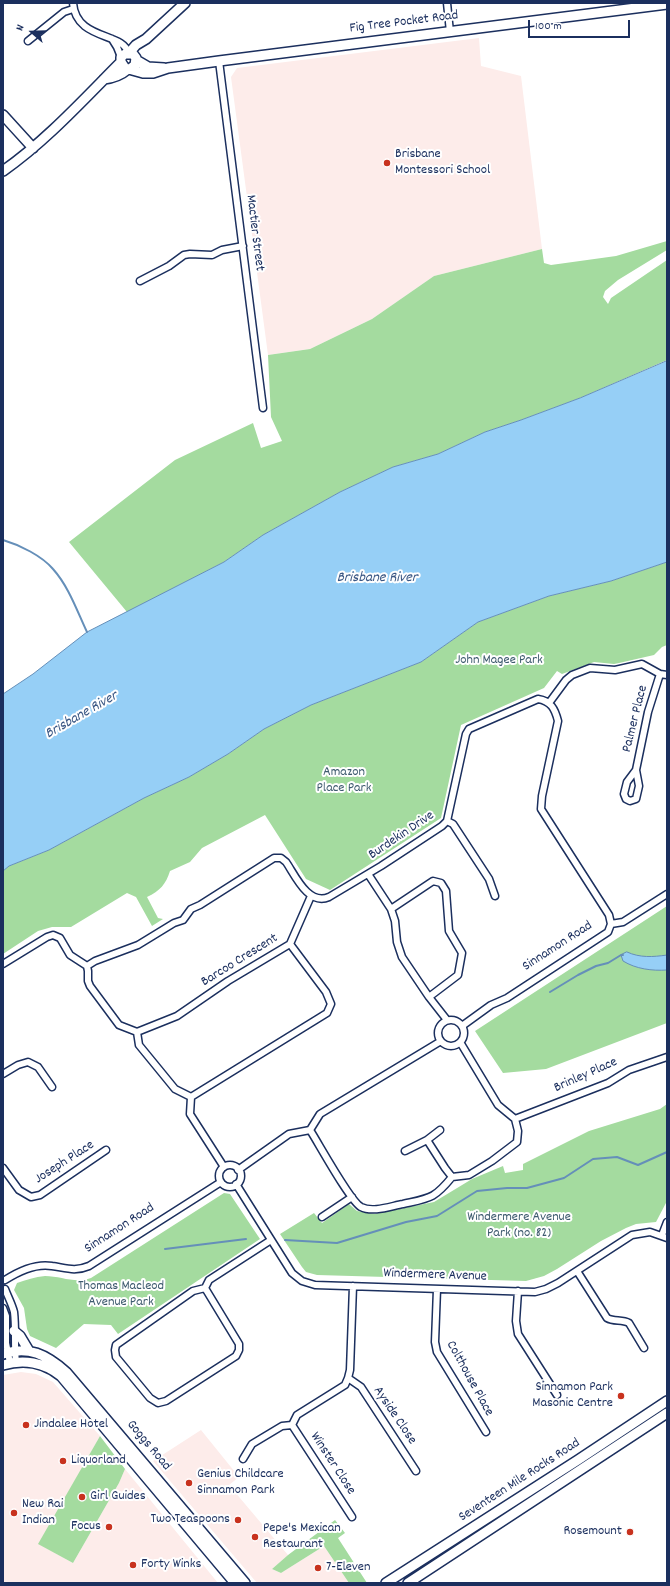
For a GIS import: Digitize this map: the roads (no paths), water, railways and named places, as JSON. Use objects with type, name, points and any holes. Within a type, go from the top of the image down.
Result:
[{"type":"main road","points":[[3,171],[33,148],[104,79],[129,57],[146,38],[185,3]]},
{"type":"main road","name":"Fig Tree Pocket Road","points":[[130,69],[143,73],[153,73],[168,68],[220,60],[667,4]]},
{"type":"main road","points":[[104,79],[124,73],[135,65],[129,57]]},
{"type":"main road","name":"Fig Tree Pocket Road","points":[[129,57],[148,66],[168,68]]},
{"type":"main road","points":[[3,115],[33,148]]},
{"type":"main road","points":[[14,1331],[20,1336],[29,1350]]},
{"type":"main road","name":"Goggs Road","points":[[9,1352],[29,1350],[40,1353],[51,1360],[72,1379],[245,1583]]},
{"type":"main road","name":"Goggs Road","points":[[10,1364],[33,1362],[56,1372],[66,1381],[236,1583]]},
{"type":"main road","name":"Seventeen Mile Rocks Road","points":[[386,1583],[571,1465],[667,1401]]},
{"type":"main road","name":"Seventeen Mile Rocks Road","points":[[408,1583],[667,1413]]},
{"type":"street","points":[[447,3],[450,32]]},
{"type":"street","points":[[28,41],[73,6],[76,16],[91,31],[112,40],[117,47],[129,57]]},
{"type":"street","name":"Mactier Street","points":[[220,60],[263,408]]},
{"type":"street","points":[[140,281],[169,266],[184,256],[190,254],[212,255],[222,250],[243,246]]},
{"type":"street","points":[[611,924],[609,915],[541,809],[542,796],[558,721],[556,713],[550,703],[566,680],[572,675],[590,668],[615,670],[642,664],[660,674],[667,675]]},
{"type":"street","name":"Palmer Place","points":[[636,770],[648,712],[660,674]]},
{"type":"street","name":"Burdekin Drive","points":[[311,896],[324,899],[368,874],[442,826],[447,821],[466,734],[469,729],[532,700],[538,699],[550,703]]},
{"type":"street","points":[[447,821],[453,824],[489,879],[495,896]]},
{"type":"street","points":[[86,966],[138,945],[174,922],[183,920],[191,909],[200,905],[274,858],[281,858],[286,862],[307,893],[311,896],[290,944]]},
{"type":"street","points":[[368,874],[390,909],[395,921],[399,951],[429,997],[447,1020]]},
{"type":"street","points":[[390,909],[433,881],[441,883],[446,891],[449,931],[462,953],[458,975],[429,997]]},
{"type":"street","name":"Sinnamon Road","points":[[462,1026],[608,932],[611,924],[623,922],[667,894]]},
{"type":"street","points":[[3,964],[47,936],[53,935],[60,938],[70,955],[86,966],[90,986],[119,1025],[137,1032],[139,1045],[175,1089],[191,1097],[190,1114],[224,1167]]},
{"type":"street","name":"Barcoo Crescent","points":[[137,1032],[177,1016],[228,981],[290,944],[326,992],[331,1004],[327,1013],[191,1097]]},
{"type":"street","points":[[447,1020],[456,1020],[462,1026],[464,1034],[460,1042],[452,1046],[441,1041],[438,1033],[438,1029],[443,1022],[447,1020]]},
{"type":"street","points":[[238,1170],[289,1134],[310,1130],[320,1114],[441,1041]]},
{"type":"street","points":[[310,1130],[352,1197],[361,1206],[374,1210],[430,1198],[442,1189],[452,1177],[469,1175],[492,1161],[517,1142],[518,1131],[515,1119],[498,1105],[460,1042]]},
{"type":"street","name":"Brinley Place","points":[[515,1119],[608,1083],[629,1070],[667,1056]]},
{"type":"street","points":[[3,1074],[18,1065],[28,1062],[38,1067],[52,1087]]},
{"type":"street","points":[[405,1151],[427,1140],[440,1130]]},
{"type":"street","points":[[427,1140],[452,1177]]},
{"type":"street","name":"Joseph Place","points":[[3,1168],[19,1190],[32,1197],[40,1195],[106,1150]]},
{"type":"street","points":[[233,1166],[238,1170],[240,1176],[236,1184],[228,1186],[221,1182],[219,1174],[224,1167],[233,1166]]},
{"type":"street","name":"Sinnamon Road","points":[[4,1279],[22,1270],[39,1266],[52,1266],[75,1270],[89,1266],[221,1182]]},
{"type":"street","name":"Windermere Avenue","points":[[236,1184],[292,1273],[302,1281],[315,1285],[535,1292],[546,1289],[632,1236],[650,1232],[664,1236]]},
{"type":"street","points":[[322,1217],[352,1197]]},
{"type":"street","points":[[664,1236],[667,1222]]},
{"type":"street","points":[[205,1288],[239,1344],[239,1350],[236,1356],[166,1401],[158,1403],[150,1398],[116,1357],[116,1345],[193,1291],[205,1288],[209,1280],[271,1240]]},
{"type":"street","points":[[577,1271],[607,1318],[612,1321],[625,1321],[629,1323],[644,1348]]},
{"type":"street","points":[[4,1279],[4,1290],[14,1311],[14,1331],[9,1352]]},
{"type":"street","points":[[242,1459],[252,1444],[282,1426],[292,1425],[297,1414],[345,1385],[350,1370],[353,1286]]},
{"type":"street","name":"Colthouse Place","points":[[437,1289],[435,1342],[437,1352],[486,1432]]},
{"type":"street","points":[[518,1291],[516,1321],[518,1334],[557,1395]]},
{"type":"street","points":[[3,1308],[6,1316],[6,1343],[9,1352],[10,1364]]},
{"type":"street","name":"Ayside Close","points":[[348,1378],[361,1387],[416,1471]]},
{"type":"street","name":"Winster Close","points":[[292,1425],[352,1517]]},
{"type":"water","name":"Brisbane River","points":[[667,361],[667,562],[611,581],[549,596],[478,622],[421,662],[311,705],[264,729],[228,754],[189,777],[144,798],[49,850],[9,866],[3,871],[3,694],[33,674],[87,632],[224,562],[263,535],[340,492],[393,467],[438,454],[485,432],[580,398]]},
{"type":"water","points":[[627,952],[647,956],[667,955],[667,970],[644,969],[628,964],[623,961],[621,955]]},
{"type":"waterway","points":[[3,540],[30,552],[43,560],[53,569],[64,583],[87,632]]},
{"type":"waterway","points":[[550,992],[578,975],[596,966],[608,963],[623,955]]},
{"type":"waterway","points":[[285,1240],[337,1243],[406,1222],[437,1216],[477,1191],[527,1188],[564,1178],[593,1159],[617,1157],[638,1165],[667,1152]]},
{"type":"waterway","points":[[165,1249],[246,1239]]},
{"type":"place","name":"Brisbane Montessori School","points":[[387,163]]},
{"type":"place","name":"Sinnamon Park Masonic Centre","points":[[621,1396]]},
{"type":"place","name":"Jindalee Hotel","points":[[26,1425]]},
{"type":"place","name":"Liquorland","points":[[63,1461]]},
{"type":"place","name":"Genius Childcare Sinnamon Park","points":[[189,1483]]},
{"type":"place","name":"Girl Guides","points":[[82,1497]]},
{"type":"place","name":"New Rai Indian","points":[[14,1513]]},
{"type":"place","name":"Two Teaspoons","points":[[238,1520]]},
{"type":"place","name":"Focus","points":[[109,1527]]},
{"type":"place","name":"Rosemount","points":[[630,1532]]},
{"type":"place","name":"Pepe's Mexican Restaurant","points":[[255,1537]]},
{"type":"place","name":"Forty Winks","points":[[133,1565]]},
{"type":"place","name":"7-Eleven","points":[[318,1568]]},
{"type":"park label","name":"John Magee Park","points":[[499,661]]},
{"type":"park label","name":"Amazon Place Park","points":[[344,782]]},
{"type":"park label","name":"Windermere Avenue Park (no. 82)","points":[[519,1226]]},
{"type":"park label","name":"Thomas Macleod Avenue Park","points":[[121,1296]]}]
